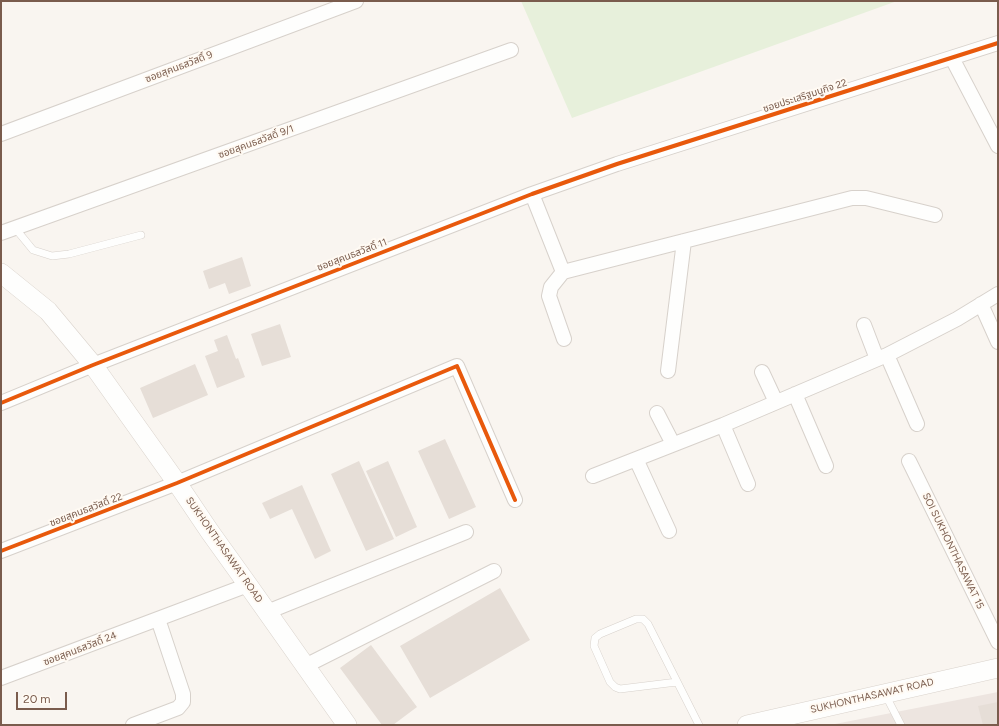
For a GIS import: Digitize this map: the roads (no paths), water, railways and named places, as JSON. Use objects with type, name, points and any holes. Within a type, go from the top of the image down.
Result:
[{"type":"main road","name":"SUKHONTHASAWAT ROAD","points":[[1,273],[48,312],[93,365],[347,725]]},
{"type":"main road","name":"SUKHONTHASAWAT ROAD","points":[[747,725],[782,721],[885,694],[998,668]]},
{"type":"street","name":"ซอยสุคนธสวัสดิ์ 9","points":[[1,134],[356,1]]},
{"type":"street","name":"ซอยประเสริฐมนูกิจ 22","points":[[617,164],[998,43]]},
{"type":"street","name":"ซอยสุคนธสวัสดิ์ 9/1","points":[[1,233],[511,50]]},
{"type":"street","points":[[952,58],[998,146]]},
{"type":"street","name":"ซอยสุคนธสวัสดิ์ 11","points":[[1,403],[93,365],[532,194],[617,164]]},
{"type":"street","points":[[532,194],[563,272]]},
{"type":"street","points":[[564,339],[549,296],[551,287],[563,272],[852,198],[866,198],[935,215]]},
{"type":"street","points":[[668,372],[684,241]]},
{"type":"street","points":[[593,476],[723,425],[882,357],[957,319],[998,294]]},
{"type":"street","points":[[981,304],[998,342]]},
{"type":"street","points":[[864,325],[917,424]]},
{"type":"street","name":"ซอยสุคนธสวัสดิ์ 22","points":[[1,551],[177,483],[457,366],[515,500]]},
{"type":"street","points":[[762,372],[776,402]]},
{"type":"street","points":[[795,394],[826,466]]},
{"type":"street","points":[[658,412],[673,444]]},
{"type":"street","points":[[723,425],[748,484]]},
{"type":"street","points":[[636,459],[669,531]]},
{"type":"street","name":"SOI SUKHONTHASAWAT 15","points":[[909,461],[998,642]]},
{"type":"street","points":[[267,612],[466,532]]},
{"type":"street","points":[[305,666],[494,571]]},
{"type":"street","name":"ซอยสุคนธสวัสดิ์ 24","points":[[1,678],[248,584]]},
{"type":"street","points":[[133,725],[178,708],[184,702],[183,694],[158,619]]},
{"type":"lane","points":[[15,228],[33,250],[52,256],[69,254],[141,235]]},
{"type":"lane","points":[[677,682],[620,689],[614,687],[610,682],[594,646],[595,638],[600,634],[636,619],[643,619],[648,624],[699,725]]},
{"type":"lane","points":[[885,694],[901,725]]}]
